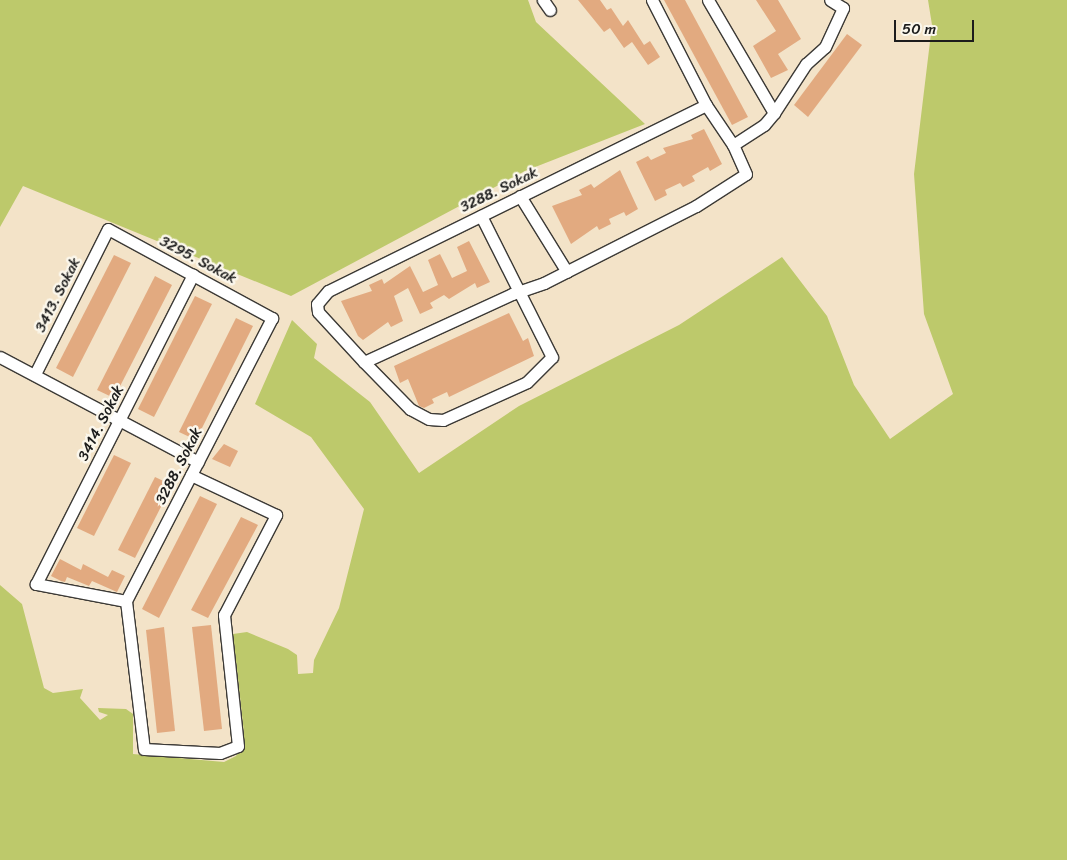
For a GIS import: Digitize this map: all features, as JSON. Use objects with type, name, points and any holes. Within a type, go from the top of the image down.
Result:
[{"type":"street","points":[[481,216],[520,292],[552,357],[527,382],[443,420],[429,419],[410,409],[364,362],[520,292],[567,272],[696,206],[746,174],[733,145],[706,105],[652,0]]},
{"type":"street","points":[[708,0],[774,112]]},
{"type":"street","points":[[733,145],[764,125],[806,64],[825,47],[844,8],[830,0]]},
{"type":"street","name":"3288. Sokak","points":[[364,362],[318,312],[318,304],[328,291],[706,105]]},
{"type":"street","points":[[520,196],[567,272]]},
{"type":"street","name":"3295. Sokak","points":[[108,229],[272,318]]},
{"type":"street","name":"3413. Sokak","points":[[34,374],[108,229]]},
{"type":"street","name":"3414. Sokak","points":[[126,601],[36,584],[193,275]]},
{"type":"street","name":"3288. Sokak","points":[[126,601],[272,318]]},
{"type":"street","points":[[0,357],[198,462]]},
{"type":"street","points":[[126,601],[144,749],[220,753],[238,746],[224,615],[276,515],[191,475]]},
{"type":"green space","points":[[0,0],[528,0],[536,22],[645,124],[525,171],[291,296],[23,186],[0,227]]},
{"type":"green space","points":[[928,0],[1067,0],[1067,860],[0,860],[0,585],[22,604],[44,688],[53,693],[83,689],[80,698],[100,720],[108,715],[99,712],[98,708],[126,709],[133,714],[133,754],[224,762],[236,756],[244,745],[244,733],[233,634],[247,632],[288,649],[297,655],[298,674],[313,673],[314,660],[339,608],[364,509],[311,437],[255,404],[292,320],[317,344],[314,358],[370,402],[419,473],[519,406],[679,325],[782,257],[827,316],[854,385],[890,439],[953,394],[924,314],[914,174],[932,25]]},
{"type":"building","points":[[578,0],[600,0],[607,10],[611,8],[623,26],[628,20],[644,45],[650,41],[660,57],[648,65],[632,42],[624,48],[610,28],[604,32]]},
{"type":"building","points":[[664,0],[685,0],[748,117],[732,125]]},
{"type":"building","points":[[756,0],[778,0],[801,39],[778,54],[788,70],[771,78],[753,46],[776,31]]},
{"type":"building","points":[[847,34],[862,45],[808,117],[794,105]]},
{"type":"building","points":[[704,129],[722,164],[710,171],[708,167],[692,176],[695,181],[683,187],[680,183],[665,190],[667,195],[655,201],[636,162],[648,156],[651,160],[666,153],[663,148],[693,139],[691,135]]},
{"type":"building","points":[[620,170],[638,209],[626,216],[624,212],[609,219],[611,224],[599,230],[597,226],[571,244],[552,206],[582,195],[579,190],[591,184],[594,188]]},
{"type":"building","points":[[469,241],[490,282],[477,288],[475,283],[449,299],[444,295],[430,303],[433,308],[420,314],[408,288],[394,296],[403,321],[391,327],[388,322],[363,340],[358,336],[341,301],[372,291],[369,285],[382,279],[384,284],[410,266],[423,292],[438,285],[428,260],[440,254],[452,278],[467,271],[457,247]]},
{"type":"building","points":[[114,255],[131,263],[73,377],[56,368]]},
{"type":"building","points":[[155,276],[172,285],[114,398],[97,390]]},
{"type":"building","points":[[195,296],[212,304],[154,417],[138,409]]},
{"type":"building","points":[[509,313],[523,341],[528,338],[534,356],[449,397],[447,392],[432,399],[434,403],[424,408],[419,406],[408,379],[400,383],[394,366]]},
{"type":"building","points":[[236,318],[253,326],[196,440],[179,432]]},
{"type":"building","points":[[224,444],[238,451],[230,467],[212,459]]},
{"type":"building","points":[[114,455],[131,463],[94,536],[77,528]]},
{"type":"building","points":[[155,477],[172,485],[135,558],[118,550]]},
{"type":"building","points":[[200,496],[217,504],[159,618],[142,609]]},
{"type":"building","points":[[241,517],[258,525],[208,618],[191,610]]},
{"type":"building","points":[[60,559],[81,570],[83,564],[108,577],[112,570],[125,576],[117,592],[92,581],[89,586],[67,577],[65,582],[61,581],[51,576]]},
{"type":"building","points":[[211,625],[222,729],[204,731],[192,627]]},
{"type":"building","points":[[164,627],[175,731],[157,733],[146,630]]}]
